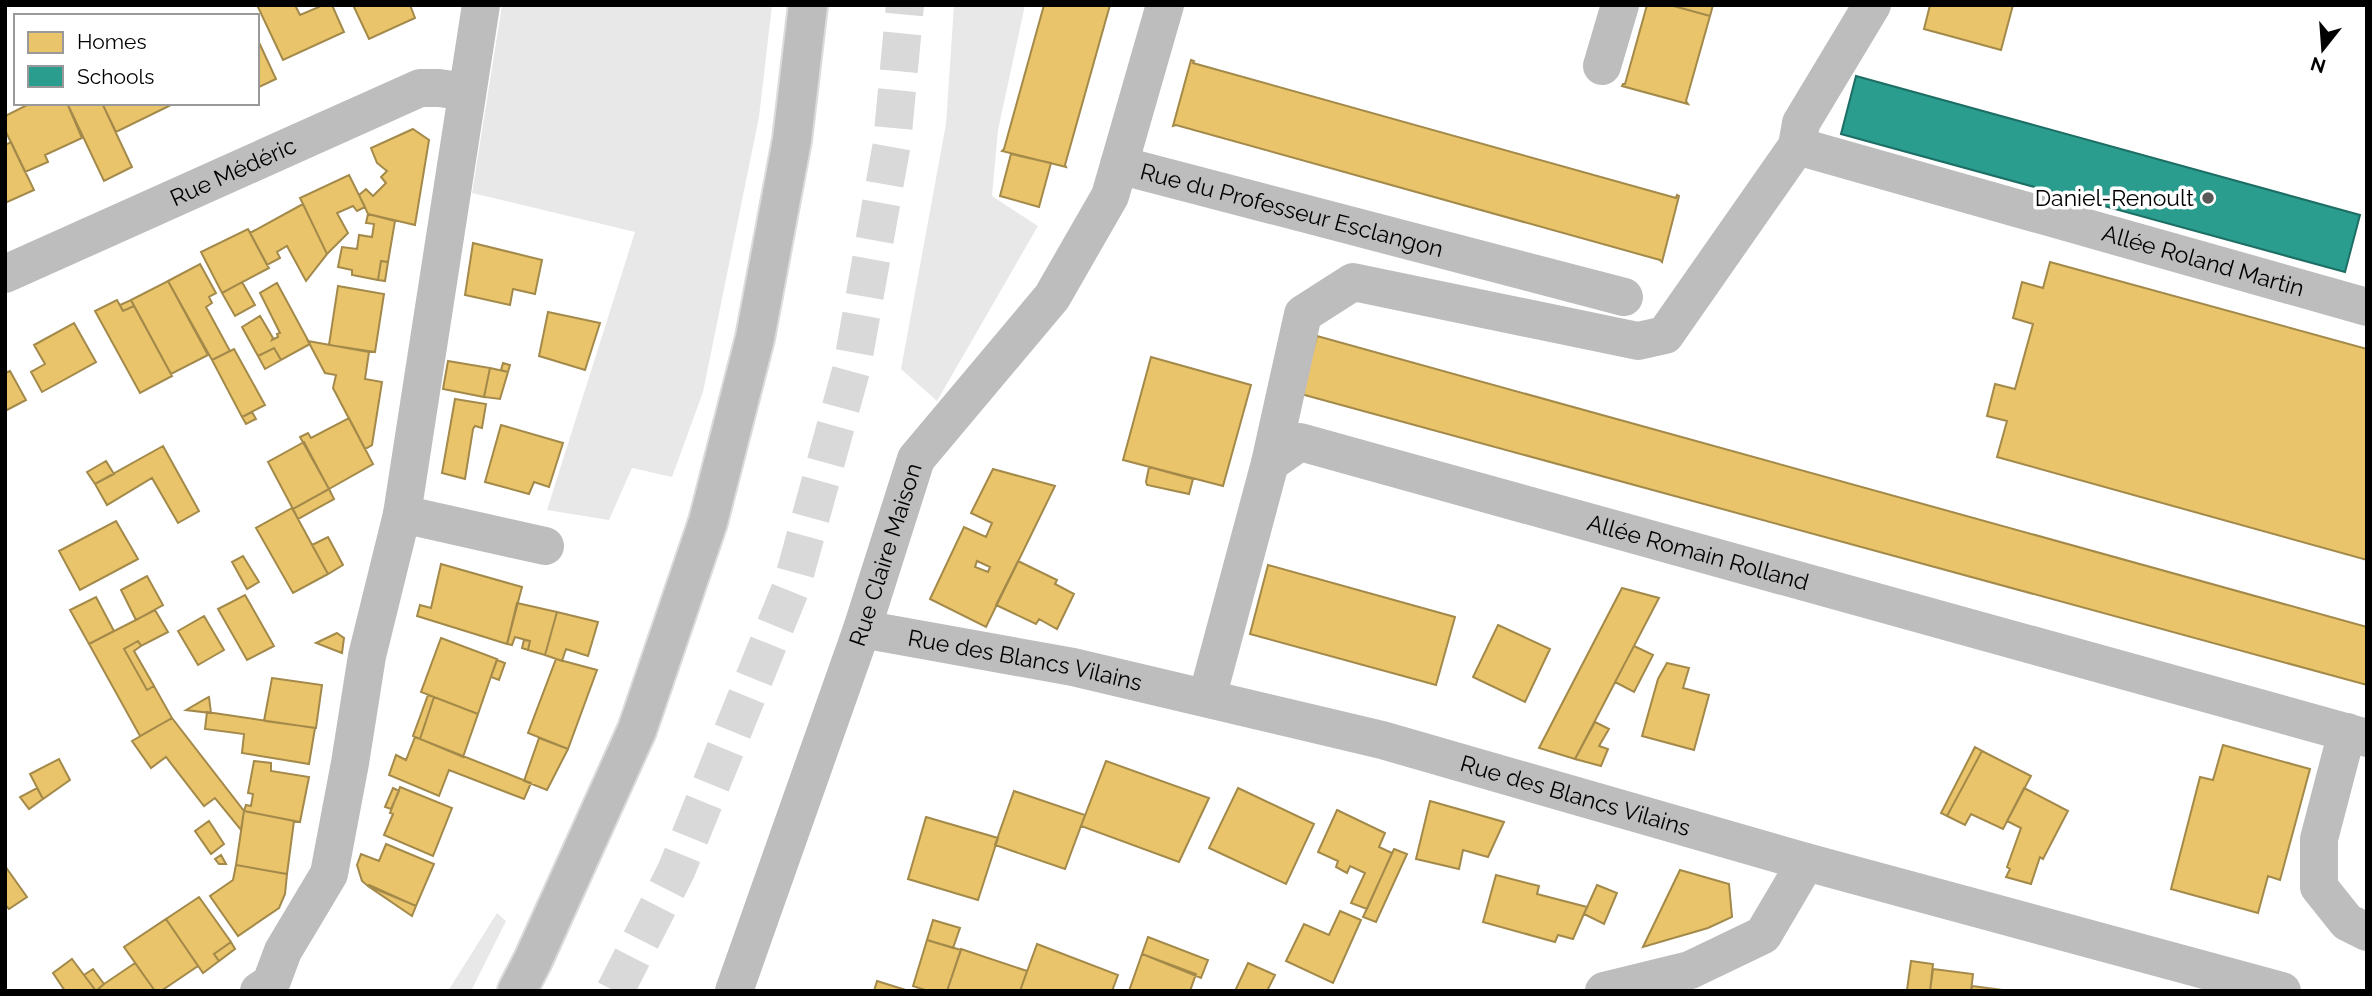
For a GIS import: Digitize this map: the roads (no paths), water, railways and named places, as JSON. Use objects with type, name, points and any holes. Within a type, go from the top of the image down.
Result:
[{"type":"main road","points":[[259,991],[271,983],[283,951],[329,874],[367,656],[401,514],[481,5]]},
{"type":"main road","points":[[517,991],[637,730],[708,522],[755,338],[792,141],[808,5]]},
{"type":"main road","name":"Rue du Professeur Esclangon","points":[[1165,5],[1119,165],[1624,297]]},
{"type":"main road","points":[[1602,66],[1620,5]]},
{"type":"main road","points":[[1207,698],[1270,463],[1303,314],[1353,282],[1638,341],[1665,335],[1797,146],[1801,123],[1872,5]]},
{"type":"main road","name":"Rue Médéric","points":[[5,274],[420,88],[467,92]]},
{"type":"main road","name":"Allée Roland Martin","points":[[1797,146],[2367,307]]},
{"type":"main road","name":"Rue Claire Maison","points":[[734,991],[862,629],[916,459],[1052,297],[1110,196],[1119,165]]},
{"type":"main road","name":"Allée Romain Rolland","points":[[1270,463],[1300,442],[2357,735]]},
{"type":"main road","points":[[401,514],[545,546]]},
{"type":"main road","name":"Rue des Blancs Vilains","points":[[862,629],[1073,667],[1382,740],[1806,862],[2282,991]]},
{"type":"main road","points":[[2357,735],[2319,839],[2319,887],[2347,922],[2367,932]]},
{"type":"main road","points":[[1604,991],[1690,970],[1763,935],[1806,862]]},
{"type":"tunnel","points":[[615,991],[676,871],[792,585],[852,367],[892,143],[905,5]]},
{"type":"place","name":"Daniel-Renoult","points":[[2208,198]]}]
